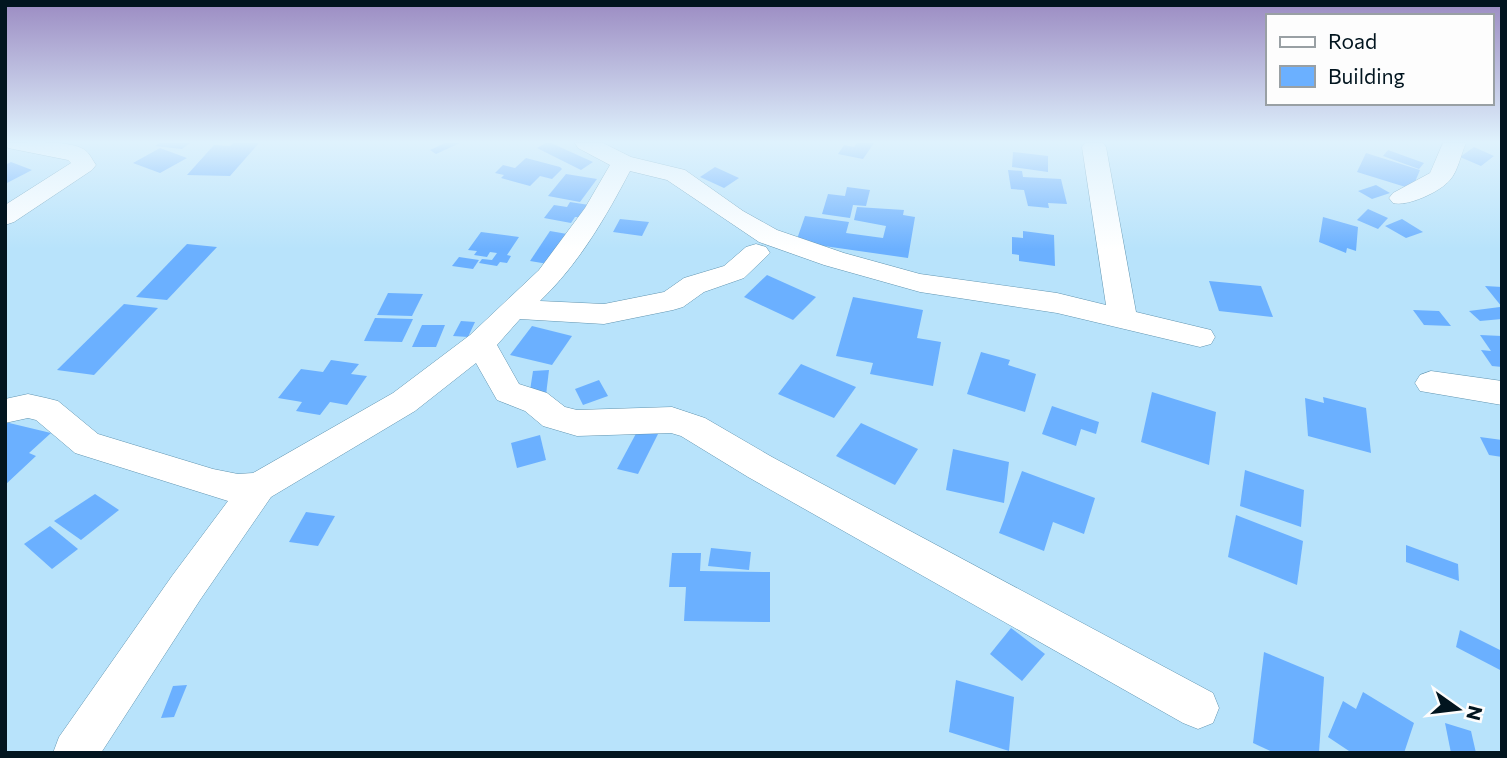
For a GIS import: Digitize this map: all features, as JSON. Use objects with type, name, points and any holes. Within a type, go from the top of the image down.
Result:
[{"type":"street","points":[[5,217],[65,178]]},
{"type":"street","points":[[75,753],[186,588],[259,487],[404,402],[481,343],[549,275],[597,210],[614,178]]},
{"type":"street","points":[[681,178],[768,236],[834,259],[920,283],[1057,303],[1122,316],[1200,337]]},
{"type":"street","points":[[1099,178],[1122,316]]},
{"type":"street","points":[[1402,198],[1438,178]]},
{"type":"street","points":[[513,309],[604,314],[673,300],[694,285],[734,272],[755,253]]},
{"type":"street","points":[[481,343],[508,392],[536,402],[555,417],[577,423],[672,420],[693,426],[760,467],[1198,708]]},
{"type":"street","points":[[1431,383],[1502,393]]},
{"type":"street","points":[[5,411],[28,406],[46,410],[87,444],[213,483],[238,489],[259,487]]},
{"type":"building","points":[[502,178],[538,178],[530,186]]},
{"type":"building","points":[[562,178],[597,179],[580,202],[548,196]]},
{"type":"building","points":[[703,178],[738,178],[724,188]]},
{"type":"building","points":[[1009,178],[1061,179],[1067,204],[1048,203],[1049,208],[1028,206],[1024,190],[1011,189]]},
{"type":"building","points":[[1378,178],[1416,178],[1412,189]]},
{"type":"building","points":[[1376,185],[1390,193],[1372,199],[1358,191]]},
{"type":"building","points":[[847,187],[870,190],[866,206],[853,205],[850,218],[822,214],[828,194],[845,196]]},
{"type":"building","points":[[570,202],[589,205],[580,217],[575,217],[571,223],[544,218],[554,205],[567,207]]},
{"type":"building","points":[[857,207],[904,210],[903,215],[915,217],[908,258],[796,242],[805,216],[849,222],[846,233],[883,238],[886,226],[854,220]]},
{"type":"building","points":[[1368,209],[1388,218],[1378,229],[1357,220]]},
{"type":"building","points":[[1323,217],[1358,227],[1356,251],[1347,248],[1346,253],[1319,242]]},
{"type":"building","points":[[620,219],[649,222],[642,236],[613,232]]},
{"type":"building","points":[[1402,219],[1423,232],[1406,238],[1385,226]]},
{"type":"building","points":[[550,231],[567,234],[548,264],[530,261]]},
{"type":"building","points":[[1023,231],[1054,235],[1055,266],[1019,261],[1019,255],[1012,254],[1012,237],[1023,238]]},
{"type":"building","points":[[481,232],[519,237],[507,255],[511,256],[507,263],[500,262],[497,266],[479,263],[482,259],[492,260],[497,253],[490,252],[487,257],[474,255],[477,251],[468,250]]},
{"type":"building","points":[[187,244],[217,247],[167,300],[136,297]]},
{"type":"building","points":[[459,257],[479,260],[473,269],[452,266]]},
{"type":"building","points":[[767,275],[816,297],[793,320],[744,297]]},
{"type":"building","points":[[1209,281],[1261,286],[1273,317],[1219,311]]},
{"type":"building","points":[[1485,286],[1502,287],[1502,307]]},
{"type":"building","points":[[388,293],[423,294],[412,316],[377,315]]},
{"type":"building","points":[[853,297],[923,310],[917,338],[941,342],[933,386],[870,374],[873,363],[836,356]]},
{"type":"building","points":[[124,304],[158,308],[94,375],[57,370]]},
{"type":"building","points":[[1500,307],[1502,319],[1480,321],[1469,311]]},
{"type":"building","points":[[1413,310],[1439,311],[1451,326],[1424,325]]},
{"type":"building","points":[[375,318],[413,319],[402,342],[364,341]]},
{"type":"building","points":[[461,321],[475,322],[468,337],[453,336]]},
{"type":"building","points":[[422,325],[445,325],[436,347],[412,347]]},
{"type":"building","points":[[532,326],[572,336],[552,365],[510,355]]},
{"type":"building","points":[[1480,335],[1502,336],[1502,367],[1492,366],[1481,350],[1491,351]]},
{"type":"building","points":[[981,352],[1010,360],[1008,365],[1036,374],[1025,412],[967,394]]},
{"type":"building","points":[[331,360],[359,364],[351,374],[367,376],[347,405],[330,402],[320,415],[296,411],[302,402],[278,398],[301,369],[323,372]]},
{"type":"building","points":[[801,364],[856,387],[834,418],[778,394]]},
{"type":"building","points":[[549,370],[546,395],[529,397],[533,371]]},
{"type":"building","points":[[599,380],[608,396],[583,405],[575,389]]},
{"type":"building","points":[[1152,392],[1216,412],[1209,465],[1141,442]]},
{"type":"building","points":[[1323,397],[1366,408],[1371,453],[1308,436],[1305,398],[1324,403]]},
{"type":"building","points":[[1052,406],[1099,422],[1096,434],[1081,429],[1076,446],[1042,434]]},
{"type":"building","points":[[5,422],[51,433],[29,453],[36,456],[5,485]]},
{"type":"building","points":[[861,423],[918,449],[895,485],[836,456]]},
{"type":"building","points":[[639,428],[659,432],[638,474],[617,469]]},
{"type":"building","points":[[540,435],[546,460],[517,468],[511,443]]},
{"type":"building","points":[[1480,437],[1502,440],[1502,457],[1489,455]]},
{"type":"building","points":[[953,449],[1009,462],[1004,503],[946,490]]},
{"type":"building","points":[[1245,470],[1304,490],[1301,527],[1240,506]]},
{"type":"building","points":[[1022,471],[1095,498],[1084,534],[1053,522],[1044,551],[999,533]]},
{"type":"building","points":[[95,494],[119,510],[81,540],[54,521]]},
{"type":"building","points":[[306,512],[335,516],[318,546],[289,542]]},
{"type":"building","points":[[1236,515],[1303,541],[1297,585],[1228,557]]},
{"type":"building","points":[[50,526],[78,549],[52,569],[24,544]]},
{"type":"building","points":[[1406,545],[1458,564],[1459,581],[1406,562]]},
{"type":"building","points":[[711,548],[751,552],[749,570],[708,566]]},
{"type":"building","points":[[672,553],[701,553],[700,571],[770,572],[770,622],[684,621],[686,587],[669,587]]},
{"type":"building","points":[[1011,628],[1045,654],[1022,681],[990,654]]},
{"type":"building","points":[[1460,630],[1502,651],[1502,671],[1456,647]]},
{"type":"building","points":[[1264,652],[1324,677],[1319,753],[1275,753],[1253,743]]},
{"type":"building","points":[[956,680],[1014,697],[1009,751],[949,732]]},
{"type":"building","points":[[187,685],[174,717],[161,718],[173,686]]},
{"type":"building","points":[[1363,692],[1414,723],[1404,753],[1352,753],[1328,737],[1343,701],[1356,709]]},
{"type":"building","points":[[1445,723],[1471,731],[1476,753],[1451,753]]}]
